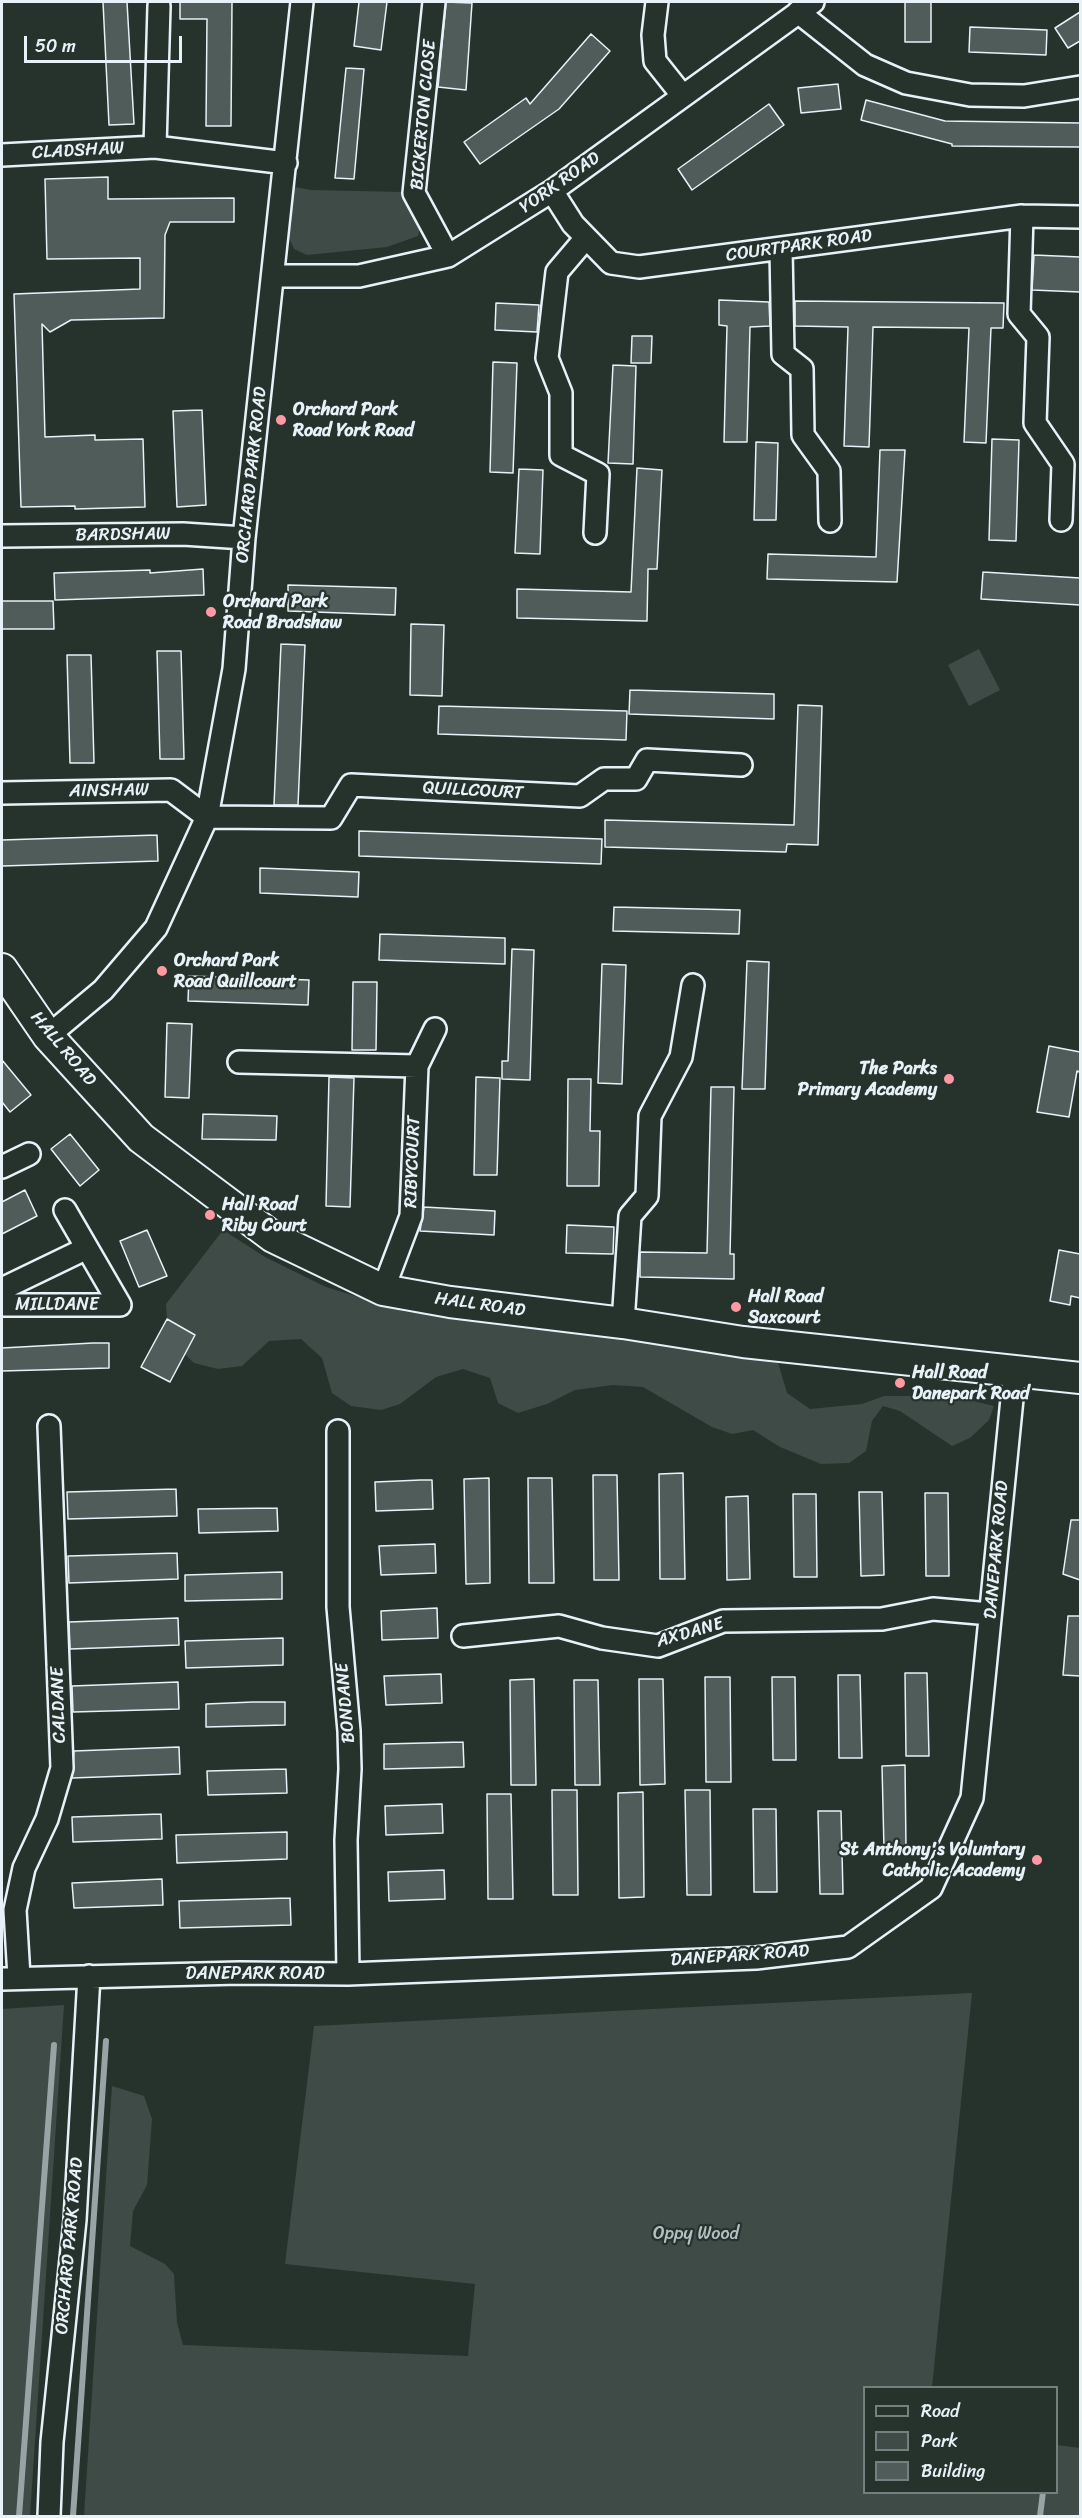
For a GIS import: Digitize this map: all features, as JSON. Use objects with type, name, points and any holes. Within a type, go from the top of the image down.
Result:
[{"type":"street","name":"ORCHARD PARK ROAD","points":[[48,1036],[103,990],[156,928],[207,817],[234,669],[244,538],[302,2]]},
{"type":"street","name":"BICKERTON CLOSE","points":[[434,2],[414,193],[448,256]]},
{"type":"street","points":[[657,2],[653,35],[655,61],[682,95]]},
{"type":"street","points":[[155,147],[159,6]]},
{"type":"street","name":"YORK ROAD","points":[[274,276],[359,276],[448,256],[552,191],[805,7]]},
{"type":"street","points":[[805,7],[865,65],[906,83],[981,95],[1024,96],[1080,87]]},
{"type":"street","name":"CLADSHAW","points":[[2,155],[155,147],[286,163]]},
{"type":"street","name":"COURTPARK ROAD","points":[[552,191],[585,239],[611,263],[639,267],[1022,216],[1080,217]]},
{"type":"street","points":[[1022,216],[1019,314],[1038,336],[1035,423],[1063,464],[1061,519]]},
{"type":"street","points":[[585,239],[557,272],[547,358],[561,393],[561,455],[598,474],[595,533]]},
{"type":"street","points":[[781,249],[783,354],[802,369],[803,435],[829,471],[830,521]]},
{"type":"street","name":"BARDSHAW","points":[[2,536],[183,534],[244,538]]},
{"type":"street","name":"QUILLCOURT","points":[[207,817],[331,819],[351,785],[580,796],[604,779],[636,779],[647,760],[741,765]]},
{"type":"street","name":"AINSHAW","points":[[2,793],[171,790],[207,817]]},
{"type":"street","name":"HALL ROAD","points":[[2,969],[48,1036],[141,1138],[273,1238],[383,1290],[450,1302],[622,1323],[743,1342],[1080,1377]]},
{"type":"street","points":[[622,1323],[630,1216],[647,1196],[650,1116],[681,1057],[693,985]]},
{"type":"street","name":"RIBYCOURT","points":[[383,1290],[411,1216],[417,1066],[435,1029]]},
{"type":"street","points":[[238,1062],[417,1066]]},
{"type":"street","points":[[2,1167],[29,1154]]},
{"type":"street","name":"MILLDANE","points":[[2,1305],[120,1305],[65,1210]]},
{"type":"street","name":"MILLDANE","points":[[2,1289],[87,1248]]},
{"type":"street","name":"DANEPARK ROAD","points":[[10,1978],[239,1973],[348,1974],[756,1958],[848,1947],[931,1888],[972,1798],[1015,1370]]},
{"type":"street","name":"CALDANE","points":[[10,1978],[15,1910],[24,1869],[47,1819],[62,1768],[49,1426]]},
{"type":"street","name":"BONDANE","points":[[338,1431],[338,1606],[350,1769],[346,1840],[348,1974]]},
{"type":"street","name":"AXDANE","points":[[463,1636],[559,1626],[602,1638],[658,1646],[723,1621],[882,1619],[933,1609],[990,1614]]},
{"type":"street","name":"ORCHARD PARK ROAD","points":[[49,2517],[52,2442],[75,2220],[90,1976]]},
{"type":"green space","points":[[290,186],[311,190],[403,192],[411,201],[421,223],[418,236],[387,247],[307,255],[294,249],[287,233]]},
{"type":"green space","points":[[979,649],[1000,690],[969,706],[948,665]]},
{"type":"green space","points":[[223,1230],[265,1257],[326,1287],[406,1312],[600,1332],[777,1359],[787,1393],[810,1409],[862,1404],[884,1396],[952,1396],[994,1406],[989,1420],[970,1438],[952,1446],[900,1411],[883,1406],[872,1421],[866,1451],[849,1463],[821,1464],[780,1447],[753,1430],[732,1434],[712,1427],[643,1387],[613,1385],[575,1390],[547,1404],[518,1413],[498,1403],[490,1378],[463,1369],[436,1377],[400,1404],[381,1410],[351,1406],[332,1393],[322,1358],[301,1339],[269,1341],[242,1366],[218,1369],[194,1363],[168,1338],[166,1304]]},
{"type":"green space","name":"Oppy Wood","points":[[972,1993],[932,2386],[863,2386],[863,2494],[1058,2494],[1058,2445],[1080,2448],[1080,2516],[84,2516],[112,2086],[144,2096],[152,2119],[147,2185],[133,2211],[130,2246],[165,2264],[174,2274],[177,2323],[183,2345],[468,2356],[475,2284],[285,2264],[314,2026]]},
{"type":"green space","points":[[64,2005],[30,2516],[2,2516],[2,2009]]},
{"type":"building","points":[[103,2],[127,2],[134,124],[109,125]]},
{"type":"building","points":[[180,2],[232,2],[231,126],[206,126],[207,19],[180,19]]},
{"type":"building","points":[[359,2],[387,2],[381,50],[354,46]]},
{"type":"building","points":[[446,2],[472,3],[466,90],[438,87]]},
{"type":"building","points":[[905,2],[931,2],[931,42],[905,42]]},
{"type":"building","points":[[1080,12],[1080,41],[1068,48],[1055,28]]},
{"type":"building","points":[[970,27],[1047,30],[1046,55],[969,52]]},
{"type":"building","points":[[591,34],[610,51],[559,109],[480,164],[464,142],[526,98],[530,104]]},
{"type":"building","points":[[346,68],[364,69],[354,179],[335,178]]},
{"type":"building","points":[[838,84],[841,109],[801,113],[798,88]]},
{"type":"building","points":[[866,100],[945,121],[1080,123],[1080,147],[952,146],[952,144],[861,120]]},
{"type":"building","points":[[769,104],[784,125],[692,190],[678,169]]},
{"type":"building","points":[[108,177],[108,199],[234,198],[234,222],[170,222],[165,235],[164,318],[71,320],[50,332],[42,324],[45,437],[95,435],[95,440],[143,439],[145,507],[75,509],[75,506],[21,507],[14,294],[140,289],[140,258],[47,259],[45,179]]},
{"type":"building","points":[[1034,255],[1080,257],[1080,292],[1032,290]]},
{"type":"building","points":[[719,300],[769,302],[770,326],[750,327],[747,442],[724,442],[727,326],[719,325]]},
{"type":"building","points":[[795,301],[1004,303],[1003,328],[991,328],[986,443],[964,442],[969,328],[873,327],[869,447],[844,446],[848,327],[795,326]]},
{"type":"building","points":[[496,303],[539,305],[537,332],[495,330]]},
{"type":"building","points":[[632,336],[652,336],[651,363],[631,363]]},
{"type":"building","points":[[493,362],[517,363],[513,473],[490,472]]},
{"type":"building","points":[[613,365],[636,366],[633,464],[608,463]]},
{"type":"building","points":[[202,410],[206,505],[177,507],[173,411]]},
{"type":"building","points":[[992,439],[1019,440],[1016,541],[989,540]]},
{"type":"building","points":[[756,442],[778,443],[776,520],[754,520]]},
{"type":"building","points":[[880,450],[905,450],[897,582],[767,579],[768,554],[876,557]]},
{"type":"building","points":[[637,468],[662,470],[657,569],[648,569],[647,621],[517,618],[517,589],[631,592]]},
{"type":"building","points":[[519,469],[543,470],[540,554],[515,553]]},
{"type":"building","points":[[203,569],[204,595],[55,600],[54,573],[150,570],[150,573]]},
{"type":"building","points":[[983,572],[1080,578],[1080,605],[981,599]]},
{"type":"building","points":[[288,585],[396,588],[395,615],[288,611]]},
{"type":"building","points":[[2,601],[53,601],[54,629],[2,629]]},
{"type":"building","points":[[411,624],[444,625],[442,696],[410,695]]},
{"type":"building","points":[[281,644],[305,645],[298,805],[274,805]]},
{"type":"building","points":[[157,651],[181,651],[184,759],[160,759]]},
{"type":"building","points":[[67,655],[91,655],[94,763],[70,763]]},
{"type":"building","points":[[630,690],[774,694],[774,719],[629,714]]},
{"type":"building","points":[[798,705],[822,706],[818,845],[787,844],[786,852],[605,847],[605,820],[794,825]]},
{"type":"building","points":[[439,706],[627,711],[626,740],[438,734]]},
{"type":"building","points":[[359,831],[602,839],[601,864],[359,856]]},
{"type":"building","points":[[157,835],[158,861],[2,866],[2,840]]},
{"type":"building","points":[[260,868],[359,872],[358,897],[260,893]]},
{"type":"building","points":[[614,907],[740,910],[739,934],[613,931]]},
{"type":"building","points":[[380,934],[505,938],[505,964],[379,960]]},
{"type":"building","points":[[512,949],[534,950],[530,1080],[502,1079],[502,1061],[508,1061]]},
{"type":"building","points":[[747,961],[769,962],[765,1089],[742,1089]]},
{"type":"building","points":[[602,964],[626,965],[622,1084],[598,1083]]},
{"type":"building","points":[[189,976],[309,980],[308,1005],[188,1001]]},
{"type":"building","points":[[353,982],[377,982],[376,1050],[352,1050]]},
{"type":"building","points":[[167,1023],[192,1024],[189,1098],[165,1097]]},
{"type":"building","points":[[1049,1046],[1080,1052],[1080,1072],[1077,1071],[1069,1117],[1037,1112]]},
{"type":"building","points":[[2,1060],[31,1095],[10,1112],[2,1102]]},
{"type":"building","points":[[329,1077],[354,1078],[350,1207],[326,1206]]},
{"type":"building","points":[[476,1077],[500,1078],[497,1175],[474,1175]]},
{"type":"building","points":[[568,1079],[591,1079],[590,1131],[600,1131],[599,1186],[567,1186]]},
{"type":"building","points":[[711,1087],[734,1087],[730,1254],[734,1254],[734,1279],[640,1277],[640,1252],[707,1253]]},
{"type":"building","points":[[203,1114],[277,1116],[276,1140],[202,1139]]},
{"type":"building","points":[[70,1134],[99,1170],[80,1186],[51,1149]]},
{"type":"building","points":[[25,1190],[37,1216],[2,1234],[2,1202]]},
{"type":"building","points":[[424,1207],[495,1211],[494,1235],[420,1231]]},
{"type":"building","points":[[567,1225],[614,1227],[613,1254],[566,1253]]},
{"type":"building","points":[[147,1230],[167,1276],[139,1287],[120,1241]]},
{"type":"building","points":[[1059,1250],[1080,1254],[1080,1298],[1071,1296],[1070,1305],[1050,1301]]},
{"type":"building","points":[[167,1319],[195,1335],[170,1382],[141,1367]]},
{"type":"building","points":[[109,1343],[109,1368],[2,1371],[2,1348]]},
{"type":"building","points":[[683,1473],[685,1579],[660,1579],[659,1474]]},
{"type":"building","points":[[593,1475],[617,1475],[619,1580],[594,1580]]},
{"type":"building","points":[[489,1478],[490,1583],[466,1584],[464,1479]]},
{"type":"building","points":[[528,1478],[552,1478],[554,1583],[529,1583]]},
{"type":"building","points":[[432,1480],[433,1509],[376,1511],[375,1482]]},
{"type":"building","points":[[176,1489],[177,1516],[68,1519],[67,1492]]},
{"type":"building","points":[[859,1492],[882,1492],[884,1575],[861,1576]]},
{"type":"building","points":[[925,1493],[948,1493],[949,1576],[926,1576]]},
{"type":"building","points":[[793,1494],[816,1494],[817,1577],[794,1577]]},
{"type":"building","points":[[748,1496],[750,1579],[727,1580],[726,1497]]},
{"type":"building","points":[[277,1508],[278,1531],[199,1533],[198,1509]]},
{"type":"building","points":[[1071,1520],[1080,1520],[1080,1580],[1063,1574]]},
{"type":"building","points":[[435,1544],[436,1573],[381,1575],[379,1546]]},
{"type":"building","points":[[177,1553],[178,1579],[69,1583],[68,1556]]},
{"type":"building","points":[[282,1572],[282,1599],[185,1601],[185,1575]]},
{"type":"building","points":[[437,1608],[438,1638],[382,1640],[381,1611]]},
{"type":"building","points":[[1068,1616],[1080,1616],[1080,1676],[1063,1675]]},
{"type":"building","points":[[178,1618],[179,1645],[70,1649],[69,1622]]},
{"type":"building","points":[[283,1638],[283,1665],[186,1668],[185,1641]]},
{"type":"building","points":[[905,1673],[927,1673],[929,1756],[906,1756]]},
{"type":"building","points":[[441,1674],[442,1703],[386,1705],[384,1676]]},
{"type":"building","points":[[838,1675],[860,1675],[862,1758],[839,1758]]},
{"type":"building","points":[[705,1677],[730,1677],[731,1782],[706,1782]]},
{"type":"building","points":[[772,1677],[795,1677],[796,1760],[773,1760]]},
{"type":"building","points":[[534,1679],[536,1785],[511,1785],[510,1680]]},
{"type":"building","points":[[639,1679],[663,1679],[665,1784],[640,1785]]},
{"type":"building","points":[[574,1680],[598,1680],[600,1785],[575,1785]]},
{"type":"building","points":[[178,1682],[179,1709],[73,1712],[72,1686]]},
{"type":"building","points":[[285,1702],[285,1725],[206,1727],[206,1704]]},
{"type":"building","points":[[463,1742],[464,1767],[384,1769],[384,1744]]},
{"type":"building","points":[[179,1747],[180,1774],[72,1778],[74,1751]]},
{"type":"building","points":[[905,1765],[906,1848],[884,1849],[882,1766]]},
{"type":"building","points":[[286,1769],[287,1793],[208,1795],[207,1771]]},
{"type":"building","points":[[552,1790],[577,1790],[578,1895],[553,1895]]},
{"type":"building","points":[[685,1790],[710,1790],[711,1895],[687,1895]]},
{"type":"building","points":[[643,1792],[644,1897],[619,1898],[618,1793]]},
{"type":"building","points":[[487,1794],[511,1794],[513,1899],[488,1899]]},
{"type":"building","points":[[442,1804],[443,1833],[386,1835],[385,1806]]},
{"type":"building","points":[[753,1809],[776,1809],[777,1892],[754,1892]]},
{"type":"building","points":[[818,1811],[841,1811],[843,1894],[820,1894]]},
{"type":"building","points":[[161,1814],[162,1839],[73,1842],[72,1817]]},
{"type":"building","points":[[287,1832],[287,1859],[177,1863],[176,1835]]},
{"type":"building","points":[[444,1870],[445,1899],[389,1901],[388,1872]]},
{"type":"building","points":[[162,1879],[163,1905],[74,1908],[72,1883]]},
{"type":"building","points":[[290,1898],[291,1925],[180,1928],[179,1901]]},
{"type":"waterway","points":[[73,2516],[106,2041]]},
{"type":"waterway","points":[[19,2516],[54,2045]]},
{"type":"waterway","points":[[1040,2516],[1043,2494]]},
{"type":"place","name":"Orchard Park Road York Road","points":[[281,420]]},
{"type":"place","name":"Orchard Park Road Bradshaw","points":[[211,612]]},
{"type":"place","name":"Orchard Park Road Quillcourt","points":[[162,971]]},
{"type":"place","name":"The Parks Primary Academy","points":[[949,1079]]},
{"type":"place","name":"Hall Road Riby Court","points":[[210,1215]]},
{"type":"place","name":"Hall Road Saxcourt","points":[[736,1307]]},
{"type":"place","name":"Hall Road Danepark Road","points":[[900,1383]]},
{"type":"place","name":"St Anthony's Voluntary Catholic Academy","points":[[1037,1860]]}]
